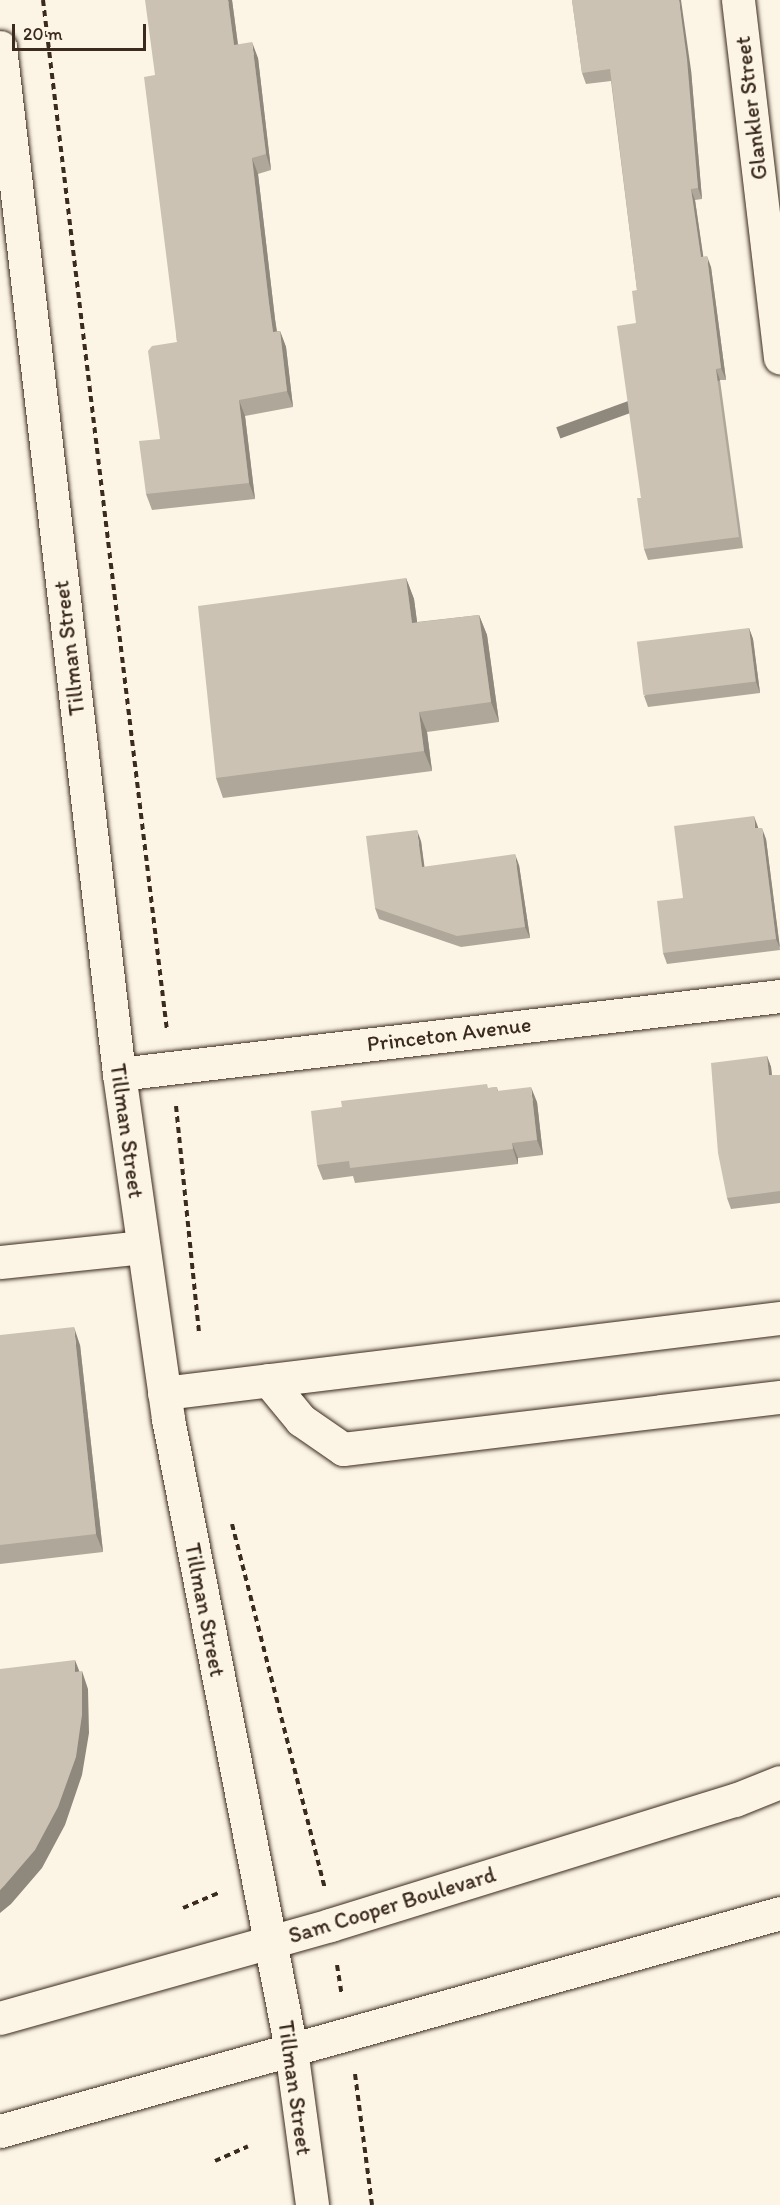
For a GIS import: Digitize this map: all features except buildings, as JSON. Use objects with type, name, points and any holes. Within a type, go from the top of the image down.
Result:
[{"type":"main road","name":"Glankler Street","points":[[738,0],[780,358]]},
{"type":"main road","name":"Tillman Street","points":[[1,63],[119,1074],[164,1393],[291,2049],[312,2205]]},
{"type":"main road","name":"Princeton Avenue","points":[[119,1074],[780,996]]},
{"type":"main road","points":[[0,1262],[143,1247]]},
{"type":"main road","points":[[164,1393],[780,1318]]},
{"type":"main road","points":[[268,1380],[301,1420],[343,1449],[780,1398]]},
{"type":"main road","name":"Sam Cooper Boulevard","points":[[0,2018],[270,1943],[735,1800],[780,1782]]},
{"type":"main road","points":[[0,2131],[780,1913]]},
{"type":"path","points":[[183,1908],[220,1892]]},
{"type":"path","points":[[215,2162],[248,2146]]}]
